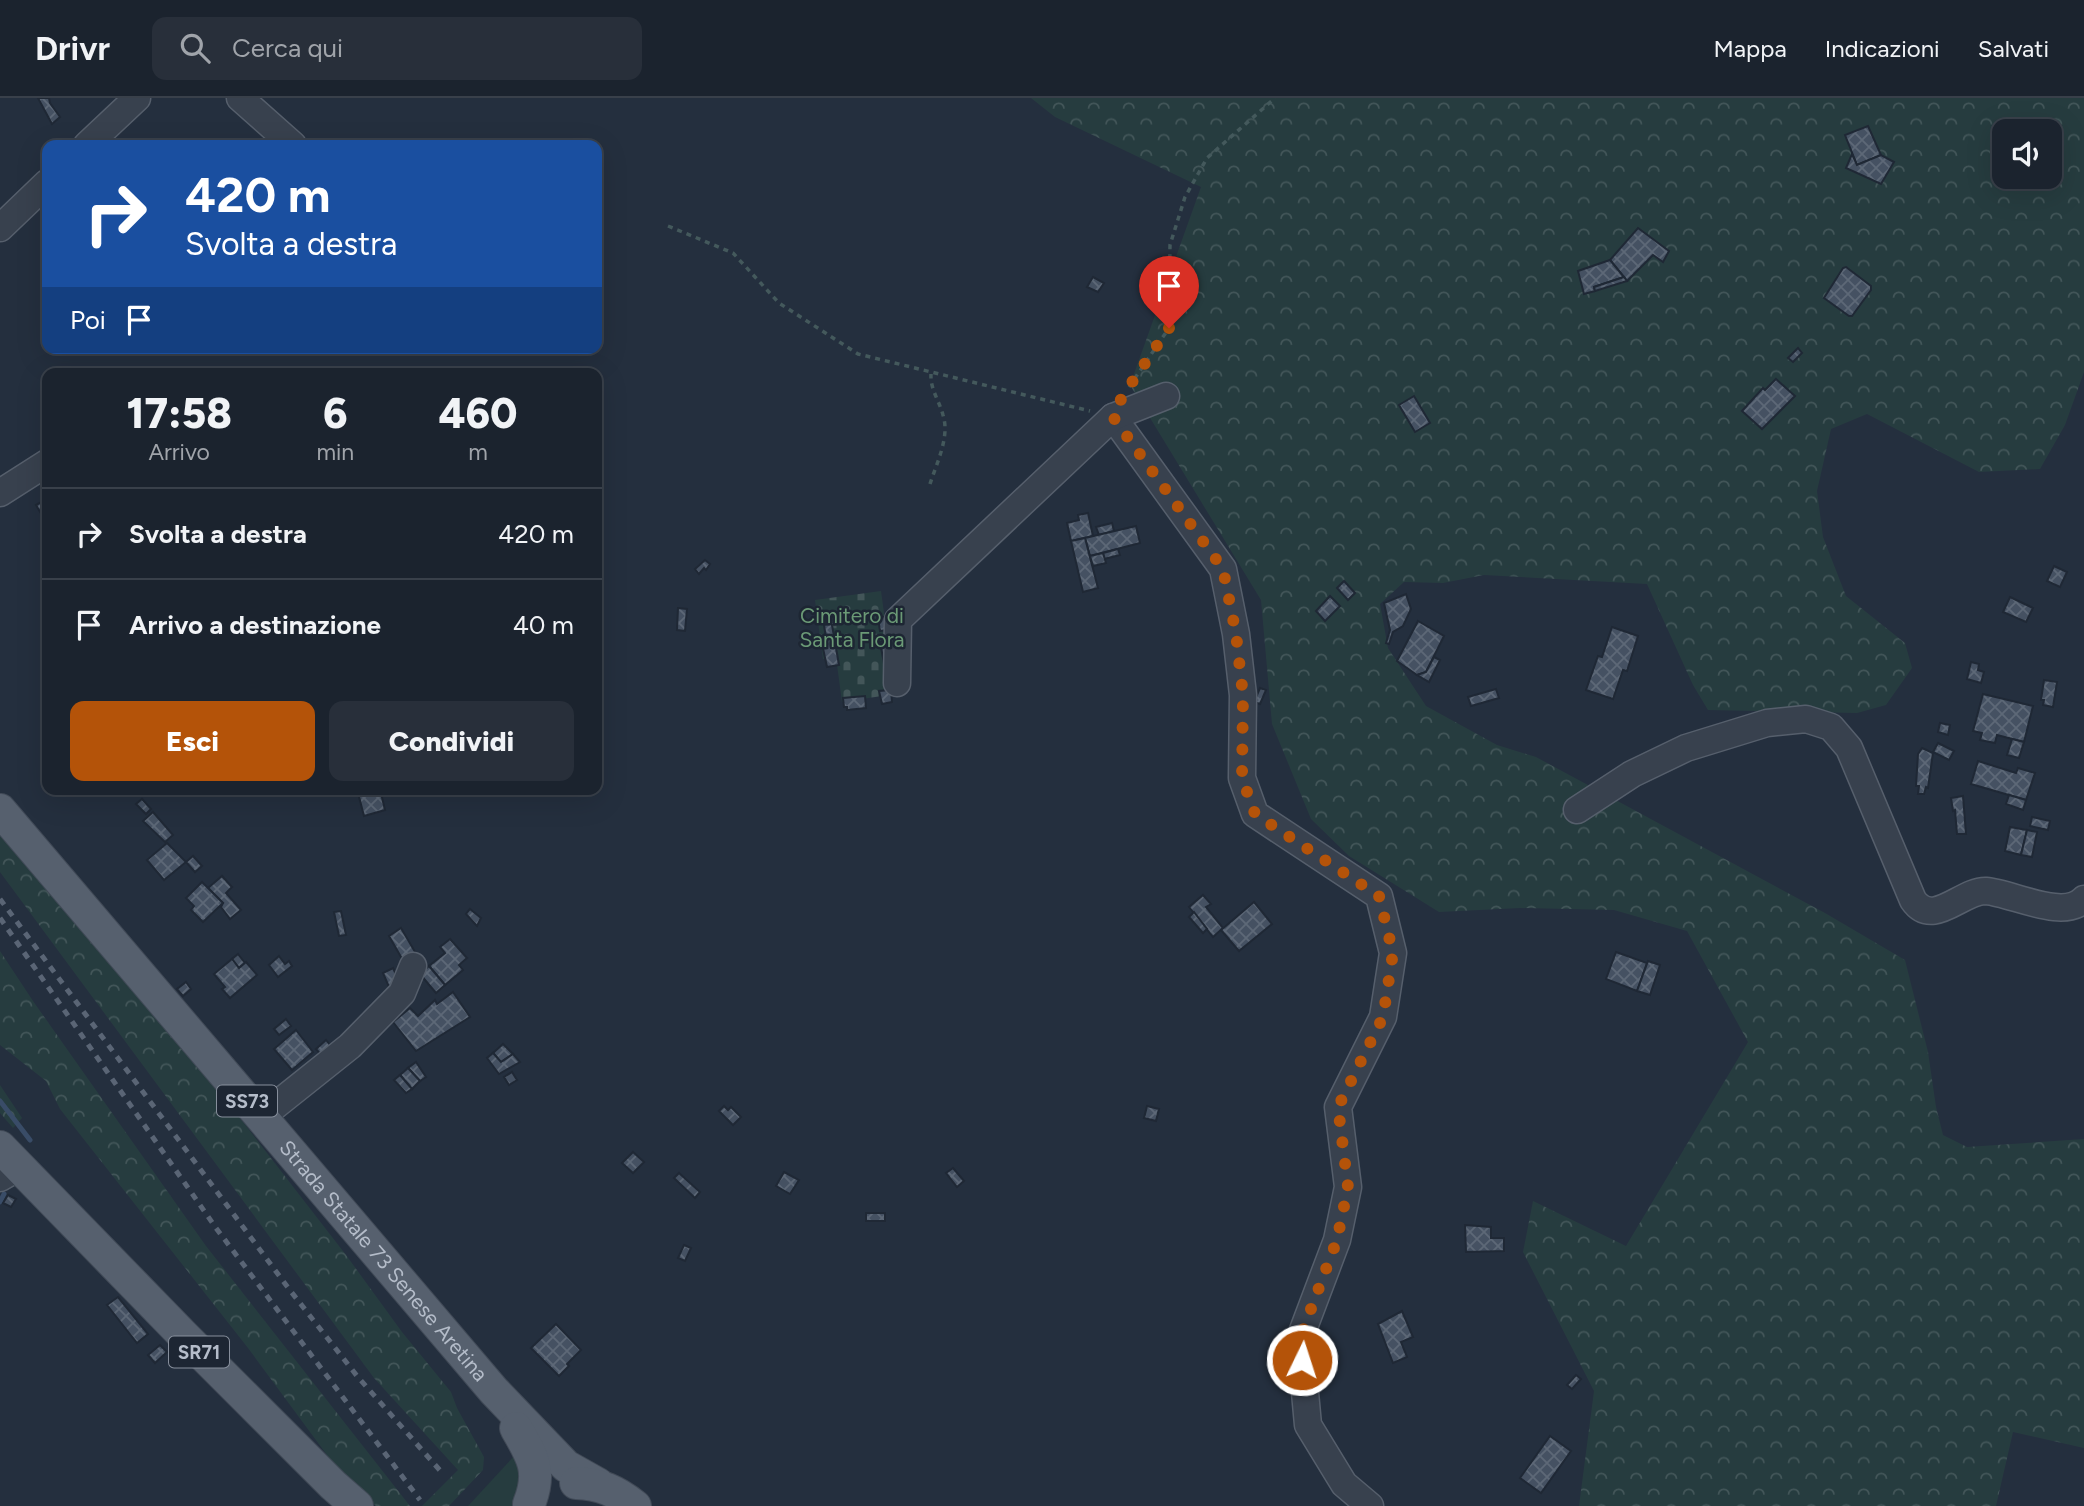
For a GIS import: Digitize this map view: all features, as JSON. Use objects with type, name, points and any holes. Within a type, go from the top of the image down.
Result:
[{"type":"main road","name":"Strada Statale 73 Senese Aretina","points":[[0,810],[494,1391],[566,1466],[618,1493],[635,1506]]},
{"type":"main road","name":"SR71","points":[[6,1164],[45,1194],[267,1419],[357,1506]]},
{"type":"main road","name":"SR71","points":[[45,1194],[81,1249],[332,1506]]},
{"type":"main road","name":"Strada Statale 73 Senese Aretina","points":[[494,1391],[526,1443],[535,1467],[537,1485],[528,1505]]},
{"type":"main road","name":"Strada Statale 73 Senese Aretina","points":[[528,1505],[549,1489],[573,1483],[598,1484]]},
{"type":"street","points":[[92,140],[136,98]]},
{"type":"street","points":[[240,98],[287,140]]},
{"type":"street","points":[[0,228],[42,188]]},
{"type":"street","points":[[897,683],[898,620],[1113,417],[1166,396]]},
{"type":"street","points":[[1113,417],[1223,569],[1236,634],[1243,695],[1242,778],[1255,814],[1379,896],[1393,953],[1383,1017],[1338,1107],[1348,1187],[1337,1240],[1300,1338],[1308,1425],[1344,1483],[1370,1506]]},
{"type":"street","points":[[0,493],[42,466]]},
{"type":"street","points":[[1577,810],[1632,774],[1686,748],[1767,723],[1806,719],[1831,727],[1849,748],[1913,900],[1920,908],[1931,912],[1980,891],[2064,909],[2082,903],[2084,899]]},
{"type":"street","points":[[261,1117],[349,1046],[402,993],[413,966]]},
{"type":"path","points":[[668,226],[733,253],[779,303],[858,354],[1113,417],[1122,397],[1169,328],[1170,245],[1185,197],[1207,158],[1276,98]]},
{"type":"path","points":[[930,484],[946,435],[944,416],[930,384],[931,373]]},
{"type":"green space","points":[[1031,98],[2084,98],[2084,372],[2065,425],[2040,469],[1979,472],[1867,414],[1831,429],[1817,491],[1823,537],[1846,596],[1905,643],[1912,668],[1886,705],[1857,713],[1708,710],[1693,685],[1647,584],[1484,575],[1443,583],[1404,582],[1380,604],[1388,648],[1426,706],[1497,745],[1536,757],[1825,913],[1905,960],[1928,1052],[1943,1135],[1967,1147],[2084,1139],[2084,1448],[2013,1432],[1996,1506],[1579,1506],[1594,1391],[1523,1252],[1533,1201],[1626,1246],[1748,1042],[1687,931],[1614,910],[1520,908],[1439,912],[1349,856],[1311,819],[1272,724],[1261,600],[1130,385],[1201,187],[1055,117]]},
{"type":"green space","name":"Cimitero di Santa Flora","points":[[881,591],[895,694],[842,702],[836,657],[823,659],[815,600]]},
{"type":"green space","points":[[0,828],[171,1029],[346,1255],[402,1332],[451,1392],[484,1457],[483,1470],[449,1506],[422,1506],[458,1470],[374,1378],[0,872]]},
{"type":"green space","points":[[0,951],[206,1246],[410,1506],[376,1506],[344,1478],[248,1348],[60,1109],[46,1081],[0,1045]]},
{"type":"green space","points":[[0,1085],[22,1118],[13,1128],[0,1113]]},
{"type":"green space","points":[[515,1455],[521,1481],[513,1506],[468,1506]]},
{"type":"building","points":[[38,98],[49,98],[60,117],[52,124]]},
{"type":"building","points":[[1868,126],[1881,155],[1857,165],[1845,135]]},
{"type":"building","points":[[1852,154],[1857,165],[1881,155],[1894,162],[1881,184],[1846,168]]},
{"type":"building","points":[[1638,228],[1669,251],[1663,262],[1653,255],[1627,281],[1610,260]]},
{"type":"building","points":[[1610,260],[1624,277],[1594,287],[1595,291],[1584,294],[1578,271]]},
{"type":"building","points":[[1846,267],[1871,286],[1871,290],[1852,316],[1824,298]]},
{"type":"building","points":[[1093,277],[1104,283],[1098,292],[1087,287]]},
{"type":"building","points":[[1624,277],[1627,281],[1595,291],[1594,287]]},
{"type":"building","points":[[1798,348],[1802,353],[1793,362],[1788,358]]},
{"type":"building","points":[[1776,379],[1795,396],[1762,429],[1742,411],[1763,388],[1765,390]]},
{"type":"building","points":[[1414,396],[1430,423],[1415,432],[1399,405]]},
{"type":"building","points":[[42,502],[42,515],[36,505]]},
{"type":"building","points":[[1088,513],[1093,536],[1071,541],[1067,523],[1079,520],[1078,515]]},
{"type":"building","points":[[1112,523],[1114,531],[1099,535],[1096,527]]},
{"type":"building","points":[[1136,526],[1140,543],[1090,556],[1085,538]]},
{"type":"building","points":[[1085,538],[1098,588],[1083,592],[1071,541]]},
{"type":"building","points":[[1118,549],[1120,555],[1104,559],[1103,553]]},
{"type":"building","points":[[1103,553],[1106,563],[1093,566],[1090,556]]},
{"type":"building","points":[[705,560],[710,564],[699,574],[695,569]]},
{"type":"building","points":[[2054,566],[2067,572],[2060,587],[2047,581]]},
{"type":"building","points":[[1344,581],[1355,593],[1348,600],[1337,588]]},
{"type":"building","points":[[1406,594],[1411,609],[1403,626],[1393,632],[1389,644],[1386,643],[1390,630],[1384,603]]},
{"type":"building","points":[[1330,596],[1340,606],[1325,621],[1316,611]]},
{"type":"building","points":[[2010,597],[2033,608],[2026,622],[2003,612]]},
{"type":"building","points":[[678,608],[687,609],[685,631],[677,630]]},
{"type":"building","points":[[862,612],[863,620],[832,625],[839,665],[827,667],[821,639],[826,638],[824,625],[831,624],[830,617]]},
{"type":"building","points":[[884,617],[887,630],[880,631],[878,618]]},
{"type":"building","points":[[1418,621],[1444,636],[1426,672],[1417,675],[1397,661]]},
{"type":"building","points":[[1612,627],[1638,636],[1627,671],[1623,670],[1613,699],[1586,690],[1598,656],[1602,657]]},
{"type":"building","points":[[887,641],[892,702],[882,704],[879,691],[889,690],[880,642]]},
{"type":"building","points":[[1434,657],[1440,660],[1429,682],[1417,675],[1426,672]]},
{"type":"building","points":[[1971,662],[1979,664],[1978,670],[1984,672],[1981,683],[1967,679]]},
{"type":"building","points":[[2044,680],[2057,682],[2053,707],[2043,705],[2044,700],[2041,700]]},
{"type":"building","points":[[1260,688],[1266,690],[1260,704],[1254,702]]},
{"type":"building","points":[[1496,689],[1499,698],[1471,706],[1468,697]]},
{"type":"building","points":[[1983,694],[2033,706],[2024,742],[1997,735],[1995,743],[1980,740],[1982,733],[1973,731]]},
{"type":"building","points":[[865,696],[866,708],[847,710],[847,707],[844,707],[843,698]]},
{"type":"building","points":[[1940,723],[1950,725],[1948,735],[1938,732]]},
{"type":"building","points":[[2012,739],[2024,742],[2019,758],[2007,755]]},
{"type":"building","points":[[1938,743],[1954,751],[1949,760],[1933,752]]},
{"type":"building","points":[[1922,748],[1933,753],[1928,788],[1926,787],[1924,794],[1918,794],[1918,754]]},
{"type":"building","points":[[1978,761],[2016,773],[2018,768],[2035,773],[2026,800],[1971,784]]},
{"type":"building","points":[[359,795],[381,795],[385,810],[364,816]]},
{"type":"building","points":[[2009,795],[2026,800],[2023,810],[2006,804]]},
{"type":"building","points":[[1963,796],[1966,834],[1957,834],[1951,798]]},
{"type":"building","points":[[142,799],[151,809],[146,814],[136,804]]},
{"type":"building","points":[[153,812],[173,835],[165,842],[143,821]]},
{"type":"building","points":[[2032,817],[2050,821],[2048,830],[2030,826]]},
{"type":"building","points":[[2010,827],[2027,830],[2021,855],[2005,851]]},
{"type":"building","points":[[2027,830],[2037,832],[2032,857],[2021,855]]},
{"type":"building","points":[[167,843],[186,862],[164,880],[147,860]]},
{"type":"building","points":[[193,856],[202,866],[195,872],[186,862]]},
{"type":"building","points":[[222,876],[232,887],[226,893],[241,910],[230,919],[221,907],[223,903],[208,888]]},
{"type":"building","points":[[202,882],[223,903],[203,922],[191,910],[194,906],[186,898]]},
{"type":"building","points":[[1203,895],[1211,904],[1206,907],[1223,928],[1213,937],[1189,907]]},
{"type":"building","points":[[1254,902],[1272,924],[1239,951],[1221,930]]},
{"type":"building","points":[[470,909],[481,918],[477,926],[466,914]]},
{"type":"building","points":[[341,911],[346,935],[339,936],[334,912]]},
{"type":"building","points":[[1194,912],[1207,929],[1203,933],[1189,917]]},
{"type":"building","points":[[401,928],[418,957],[405,964],[389,936]]},
{"type":"building","points":[[450,939],[467,958],[459,965],[463,970],[445,985],[429,966],[445,953],[440,947]]},
{"type":"building","points":[[1616,952],[1647,963],[1637,991],[1606,979]]},
{"type":"building","points":[[238,954],[245,963],[239,968],[232,959]]},
{"type":"building","points":[[279,956],[285,964],[289,961],[292,966],[278,977],[269,965]]},
{"type":"building","points":[[232,959],[239,968],[246,962],[257,975],[230,998],[214,974]]},
{"type":"building","points":[[1648,961],[1660,965],[1650,995],[1637,991]]},
{"type":"building","points":[[429,966],[445,985],[436,993],[420,974]]},
{"type":"building","points":[[393,968],[403,990],[392,994],[383,973]]},
{"type":"building","points":[[186,982],[191,989],[183,996],[177,989]]},
{"type":"building","points":[[453,992],[470,1017],[416,1051],[393,1022],[410,1008],[418,1016],[435,1000],[437,1004]]},
{"type":"building","points":[[286,1019],[291,1026],[279,1035],[274,1029]]},
{"type":"building","points":[[296,1030],[313,1052],[292,1070],[274,1049]]},
{"type":"building","points":[[326,1040],[334,1050],[324,1058],[316,1049]]},
{"type":"building","points":[[503,1044],[513,1054],[501,1062],[493,1053]]},
{"type":"building","points":[[493,1053],[501,1062],[513,1054],[520,1062],[499,1074],[487,1058]]},
{"type":"building","points":[[416,1062],[426,1077],[420,1081],[408,1068]]},
{"type":"building","points":[[408,1068],[420,1081],[412,1089],[400,1075]]},
{"type":"building","points":[[512,1072],[517,1080],[509,1085],[504,1077]]},
{"type":"building","points":[[400,1075],[412,1089],[406,1093],[394,1080]]},
{"type":"building","points":[[724,1106],[728,1110],[731,1107],[741,1117],[733,1125],[719,1111]]},
{"type":"building","points":[[1147,1106],[1159,1109],[1156,1121],[1144,1118]]},
{"type":"building","points":[[633,1152],[644,1162],[633,1173],[622,1163]]},
{"type":"building","points":[[953,1168],[964,1181],[957,1187],[946,1173]]},
{"type":"building","points":[[784,1172],[799,1180],[790,1194],[776,1186]]},
{"type":"building","points":[[679,1173],[700,1192],[695,1198],[674,1178]]},
{"type":"building","points":[[8,1195],[16,1199],[11,1207],[3,1203]]},
{"type":"building","points":[[866,1213],[885,1213],[885,1221],[866,1221]]},
{"type":"building","points":[[1465,1225],[1491,1227],[1491,1238],[1504,1238],[1504,1251],[1466,1252]]},
{"type":"building","points":[[684,1245],[691,1248],[685,1261],[678,1258]]},
{"type":"building","points":[[118,1297],[148,1334],[137,1343],[107,1305]]},
{"type":"building","points":[[1402,1311],[1413,1337],[1401,1342],[1407,1357],[1393,1363],[1378,1324]]},
{"type":"building","points":[[556,1324],[581,1350],[559,1376],[531,1348]]},
{"type":"building","points":[[160,1345],[167,1352],[155,1363],[148,1355]]},
{"type":"building","points":[[1576,1375],[1581,1379],[1572,1389],[1567,1385]]},
{"type":"building","points":[[1550,1436],[1571,1451],[1541,1493],[1520,1478]]},
{"type":"waterway","points":[[0,1101],[30,1140]]},
{"type":"waterway","points":[[0,1202],[4,1194]]},
{"type":"railway","points":[[0,899],[289,1289],[357,1376],[444,1475]]},
{"type":"railway","points":[[0,918],[216,1228],[420,1500]]},
{"type":"route","points":[[1169,328],[1122,397],[1113,417],[1223,569],[1236,634],[1243,695],[1242,778],[1255,814],[1379,896],[1393,953],[1383,1017],[1338,1107],[1348,1187],[1337,1240],[1300,1338],[1302,1360]]}]
